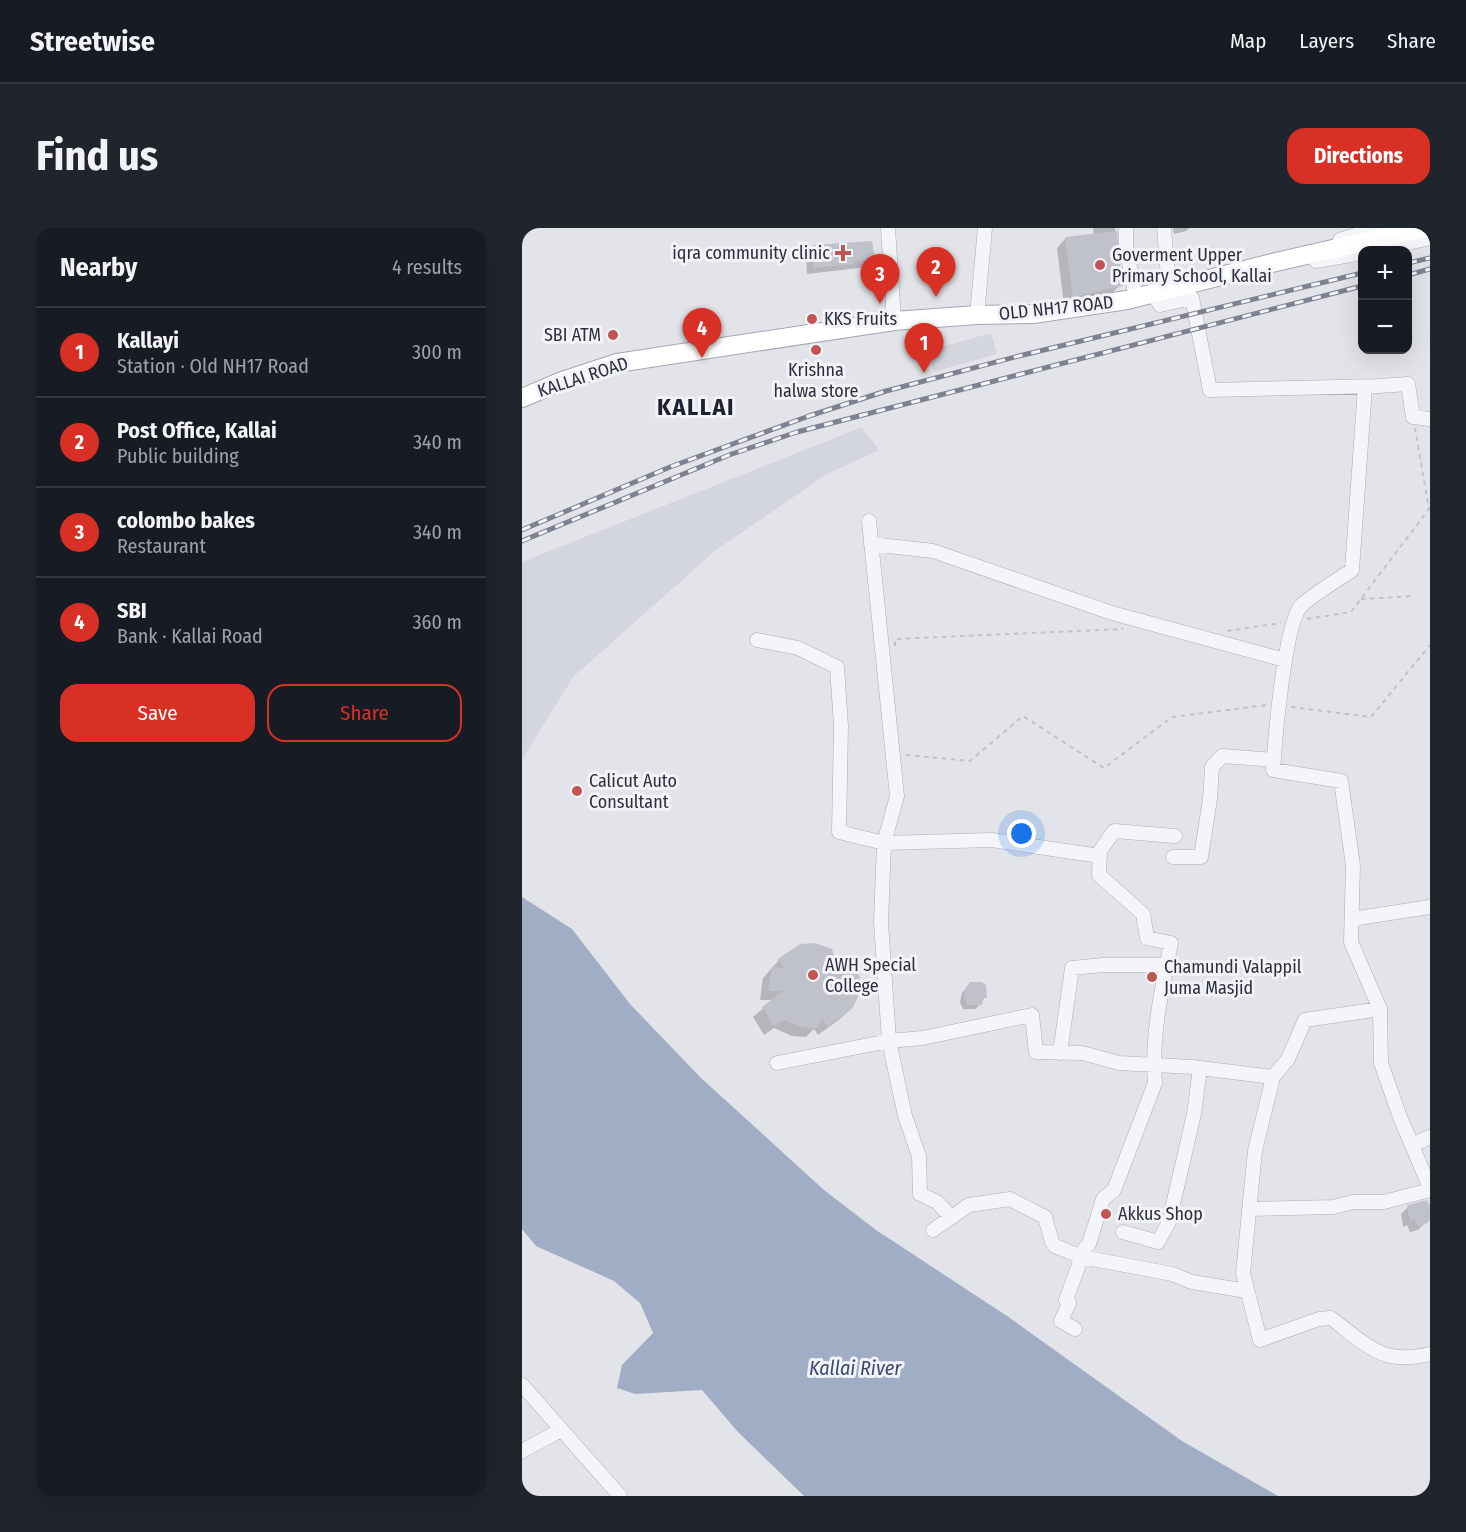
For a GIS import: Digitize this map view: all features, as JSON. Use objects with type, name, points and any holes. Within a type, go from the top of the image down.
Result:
[{"type":"main road","name":"OLD NH17 ROAD","points":[[894,321],[977,315],[1033,314],[1153,294],[1276,262],[1357,249],[1425,228]]},
{"type":"main road","name":"KALLAI ROAD","points":[[522,398],[562,381],[617,363],[894,321]]},
{"type":"street","points":[[888,228],[894,321]]},
{"type":"street","points":[[977,315],[985,228]]},
{"type":"street","points":[[1126,228],[1126,248],[1160,305],[1192,298],[1210,390],[1408,384],[1413,417],[1430,419]]},
{"type":"street","points":[[1153,294],[1164,228]]},
{"type":"street","points":[[1276,262],[1377,228]]},
{"type":"street","points":[[1393,246],[1430,238]]},
{"type":"street","points":[[1249,1209],[1333,1207],[1353,1202],[1384,1202],[1430,1189],[1381,1063],[1380,1009],[1351,942],[1353,864],[1341,781],[1273,770],[1285,660],[1294,621],[1300,606],[1352,570],[1365,387]]},
{"type":"street","points":[[869,521],[897,796],[884,843],[881,922],[889,1041],[905,1116],[919,1156],[920,1194],[938,1202],[951,1217]]},
{"type":"street","points":[[871,544],[933,551],[1112,613],[1285,660]]},
{"type":"street","points":[[757,640],[798,648],[837,667],[841,726],[839,832],[884,843],[992,840],[1100,856]]},
{"type":"street","points":[[1173,857],[1201,856],[1210,799],[1212,767],[1222,756],[1274,760]]},
{"type":"street","points":[[1075,1329],[1061,1321],[1069,1303],[1066,1300],[1085,1248],[1089,1244],[1103,1199],[1114,1190],[1144,1117],[1155,1083],[1153,1065],[1171,943],[1147,938],[1143,914],[1099,875],[1100,851],[1114,831],[1175,836]]},
{"type":"street","points":[[1352,919],[1430,907]]},
{"type":"street","points":[[1060,1053],[1072,968],[1103,965],[1167,965]]},
{"type":"street","points":[[1380,1009],[1305,1020],[1288,1059],[1273,1077],[1255,1151],[1243,1273],[1260,1340],[1319,1319],[1331,1318],[1356,1338],[1387,1355],[1414,1357],[1430,1354]]},
{"type":"street","points":[[777,1063],[889,1041],[923,1038],[1032,1015],[1036,1052],[1082,1053],[1119,1063],[1200,1068],[1273,1077]]},
{"type":"street","points":[[1123,1232],[1158,1242],[1169,1222],[1194,1114],[1200,1068]]},
{"type":"street","points":[[1412,1145],[1430,1137]]},
{"type":"street","points":[[933,1230],[969,1205],[1010,1198],[1045,1217],[1055,1246],[1082,1257],[1172,1274],[1192,1282],[1247,1291]]},
{"type":"street","points":[[522,1385],[620,1496]]},
{"type":"street","points":[[522,1451],[561,1430]]},
{"type":"path","points":[[1219,631],[1351,612],[1429,509],[1413,417]]},
{"type":"path","points":[[1361,599],[1413,596]]},
{"type":"path","points":[[894,651],[895,639],[1126,629]]},
{"type":"path","points":[[1282,706],[1371,717],[1430,645]]},
{"type":"path","points":[[899,754],[970,761],[1023,716],[1104,768],[1172,717],[1271,705]]},
{"type":"shaded area","points":[[991,333],[997,354],[933,372],[928,351]]},
{"type":"shaded area","points":[[862,427],[879,450],[827,474],[716,550],[573,677],[522,760],[522,562]]},
{"type":"water","name":"Kallai River","points":[[522,897],[572,929],[630,1004],[701,1078],[824,1190],[876,1230],[1007,1316],[1182,1441],[1278,1496],[804,1496],[738,1432],[702,1390],[635,1394],[617,1388],[622,1365],[653,1333],[640,1303],[614,1281],[536,1246],[522,1229]]},
{"type":"building","points":[[1117,231],[1122,286],[1073,297],[1065,237]]},
{"type":"building","name":"iqra community clinic","points":[[872,241],[875,260],[853,261],[855,264],[813,268],[813,245]]},
{"type":"building","points":[[815,943],[832,949],[834,955],[849,962],[860,977],[858,997],[852,1009],[828,1026],[822,1019],[817,1028],[802,1027],[784,1020],[774,1026],[762,1007],[783,991],[768,991],[772,967],[784,968],[778,959],[800,944]]},
{"type":"building","points":[[970,982],[982,982],[986,985],[987,998],[983,998],[982,1005],[967,1005],[964,997],[966,987]]},
{"type":"building","points":[[1427,1200],[1430,1206],[1430,1220],[1418,1226],[1414,1219],[1410,1222],[1407,1205]]},
{"type":"railway","points":[[1412,262],[1430,258]]},
{"type":"railway","points":[[1412,274],[1430,269]]},
{"type":"railway","points":[[522,530],[670,467],[809,416],[886,391],[1019,356],[1358,274]]},
{"type":"railway","points":[[522,541],[729,455],[797,432],[1358,287]]},
{"type":"place","name":"iqra community clinic","points":[[843,253]]},
{"type":"place","name":"Goverment Upper Primary School, Kallai","points":[[1100,265]]},
{"type":"place","name":"Post Office, Kallai","points":[[936,297]]},
{"type":"place","name":"colombo bakes","points":[[880,304]]},
{"type":"place","name":"KKS Fruits","points":[[812,319]]},
{"type":"place","name":"SBI ATM","points":[[613,335]]},
{"type":"place","name":"Krishna halwa store","points":[[816,350]]},
{"type":"place","name":"SBI","points":[[702,358]]},
{"type":"place","name":"Kallayi","points":[[924,373]]},
{"type":"place","name":"Calicut Auto Consultant","points":[[577,791]]},
{"type":"place","name":"AWH Special College","points":[[813,975]]},
{"type":"place","name":"Chamundi Valappil Juma Masjid","points":[[1152,977]]},
{"type":"place","name":"Akkus Shop","points":[[1106,1214]]},
{"type":"district","name":"KALLAI","points":[[696,407]]}]
